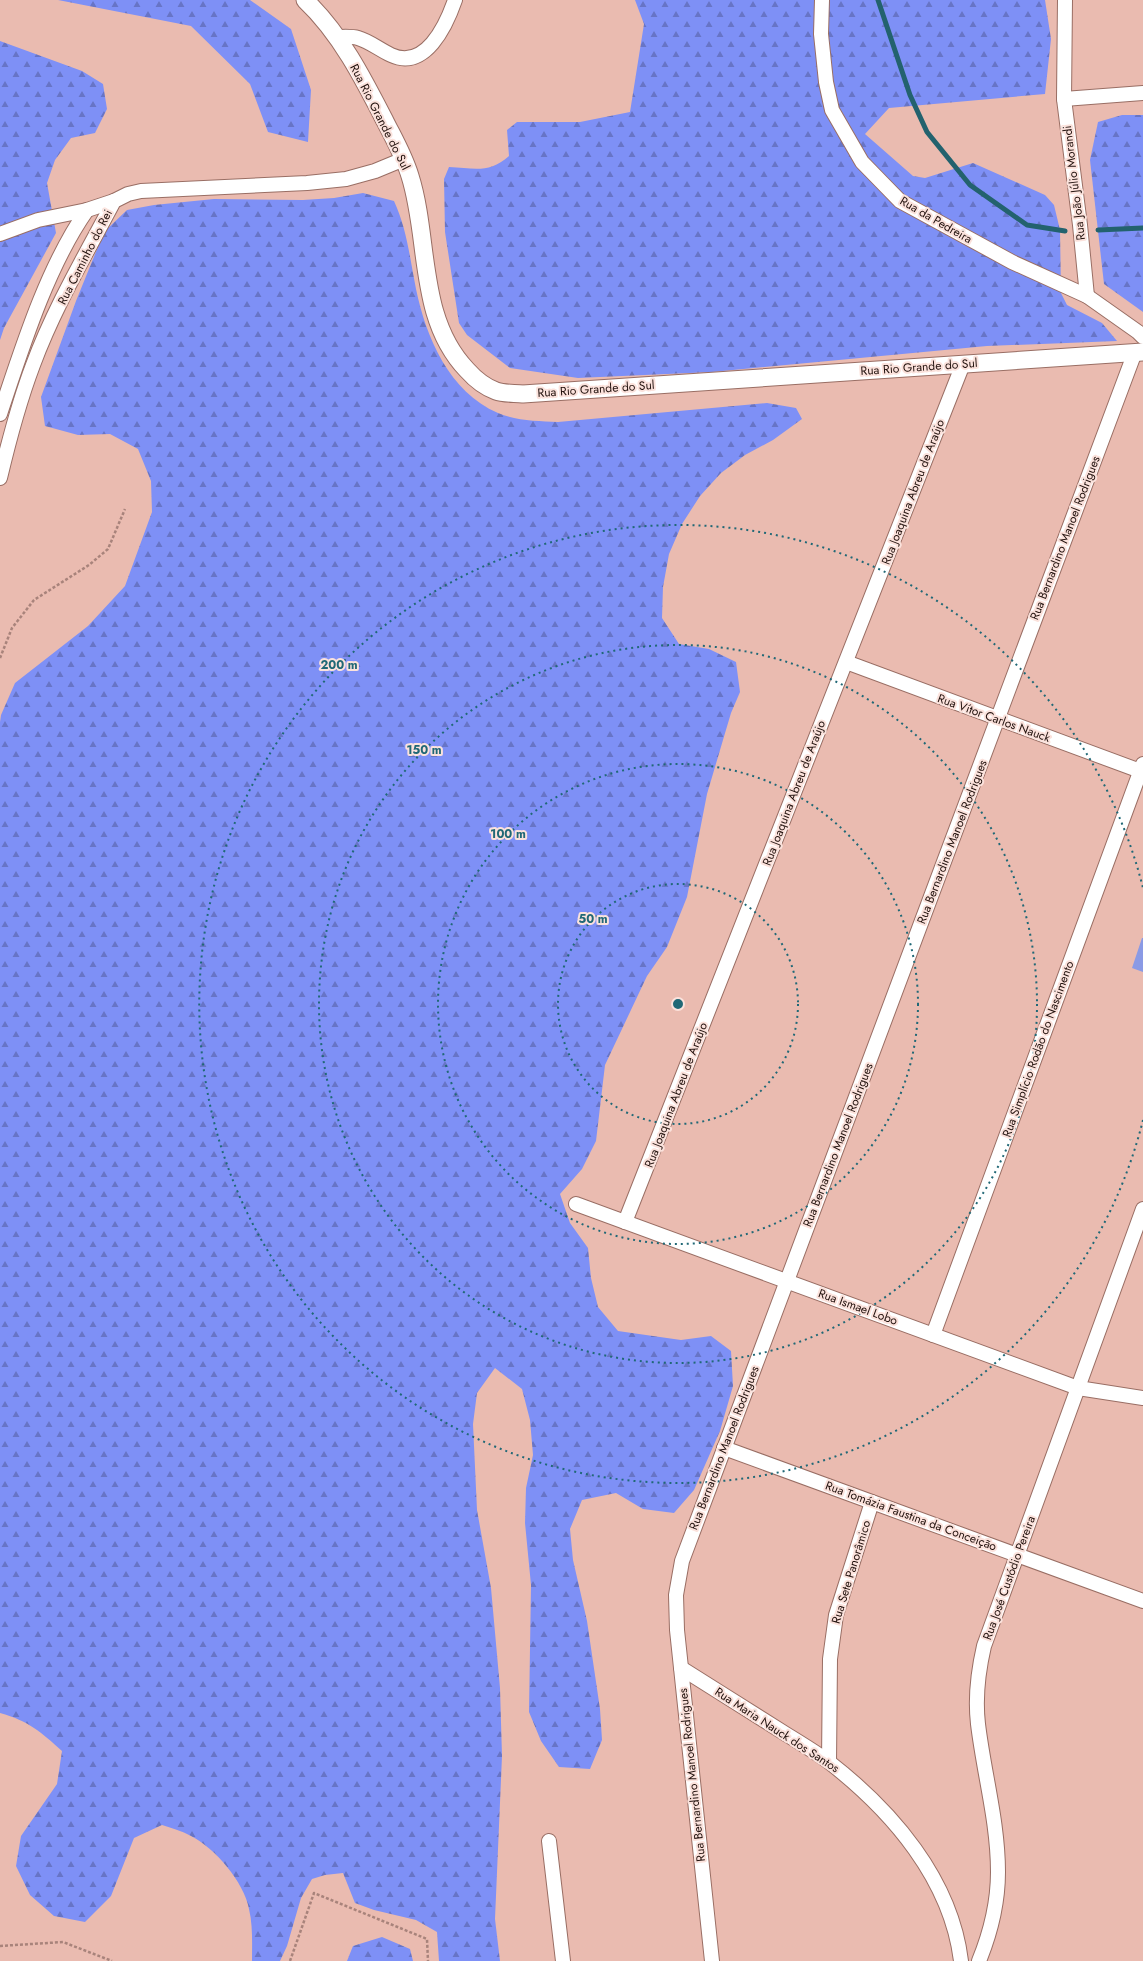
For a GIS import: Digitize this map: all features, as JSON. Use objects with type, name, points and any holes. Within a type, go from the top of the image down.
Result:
[{"type":"street","name":"Rua Rio Grande do Sul","points":[[305,0],[325,22],[359,71],[404,159],[417,208],[430,296],[447,342],[461,364],[477,380],[497,391],[523,394],[1139,352]]},
{"type":"street","points":[[336,37],[357,38],[392,56],[407,59],[426,51],[439,34],[455,0]]},
{"type":"street","name":"Rua da Pedreira","points":[[822,0],[821,34],[826,82],[832,110],[862,162],[900,201],[1012,262],[1087,296]]},
{"type":"street","name":"Rua João Júlio Morandi","points":[[1065,0],[1064,99],[1080,225],[1087,296]]},
{"type":"street","points":[[1064,99],[1143,93]]},
{"type":"street","name":"Rua Caminho do Rei","points":[[0,478],[12,429],[34,364],[67,290],[114,201],[128,194],[157,190],[307,183],[346,179],[404,159]]},
{"type":"street","points":[[0,234],[38,220],[86,210],[114,201]]},
{"type":"street","points":[[0,414],[29,330],[50,279],[71,232],[86,210]]},
{"type":"street","points":[[1087,296],[1143,337]]},
{"type":"street","name":"Rua Bernardino Manoel Rodrigues","points":[[712,1961],[677,1630],[676,1595],[682,1560],[998,719],[1139,352]]},
{"type":"street","name":"Rua Joaquina Abreu de Araújo","points":[[625,1222],[963,364]]},
{"type":"street","name":"Rua Vítor Carlos Nauck","points":[[846,662],[998,719],[1142,769]]},
{"type":"street","name":"Rua Simplício Rodão do Nascimento","points":[[933,1335],[1142,769]]},
{"type":"street","name":"Rua Ismael Lobo","points":[[576,1204],[1078,1388],[1143,1398]]},
{"type":"street","name":"Rua José Custódio Pereira","points":[[979,1961],[985,1946],[994,1911],[998,1873],[995,1830],[978,1724],[978,1670],[984,1646],[1143,1209]]},
{"type":"street","name":"Rua Tomázia Faustina da Conceição","points":[[724,1448],[1143,1601]]},
{"type":"street","name":"Rua Sete Panorâmico","points":[[828,1762],[830,1659],[836,1615],[872,1502]]},
{"type":"street","name":"Rua Maria Nauck dos Santos","points":[[681,1668],[828,1762],[880,1805],[903,1833],[926,1865],[944,1900],[959,1944],[961,1961]]},
{"type":"street","points":[[549,1841],[563,1961]]},
{"type":"path","points":[[0,658],[12,628],[34,600],[89,565],[108,549],[125,509]]},
{"type":"path","points":[[290,1961],[314,1893],[427,1939],[428,1961]]},
{"type":"path","points":[[0,1946],[63,1942],[112,1961]]},
{"type":"shaded area","points":[[1143,938],[1143,972],[1132,968]]},
{"type":"green space","points":[[58,0],[250,0],[291,29],[311,90],[308,142],[268,132],[250,84],[191,26]]},
{"type":"green space","points":[[635,0],[1045,0],[1051,39],[1045,94],[889,108],[865,134],[913,176],[925,178],[973,163],[1045,195],[1054,205],[1060,230],[1061,293],[1067,305],[1102,323],[1117,341],[987,346],[712,372],[578,378],[510,368],[467,335],[459,323],[445,232],[444,179],[449,167],[481,169],[488,168],[502,162],[509,156],[507,130],[517,122],[580,122],[630,112],[644,24]]},
{"type":"green space","points":[[0,41],[82,71],[103,84],[107,109],[95,133],[71,138],[55,160],[47,183],[56,233],[4,328],[0,340]]},
{"type":"green space","points":[[1122,115],[1143,115],[1143,312],[1104,284],[1090,160],[1098,122]]},
{"type":"green space","points":[[363,193],[394,201],[405,233],[420,307],[433,344],[453,377],[466,392],[481,404],[498,413],[520,419],[558,422],[767,403],[796,408],[802,419],[773,440],[745,455],[721,473],[700,496],[682,524],[669,554],[663,587],[662,618],[679,644],[709,649],[736,662],[740,692],[731,713],[707,794],[687,897],[667,947],[647,976],[605,1065],[596,1141],[582,1169],[560,1194],[570,1223],[588,1248],[591,1278],[598,1307],[618,1331],[681,1340],[711,1336],[731,1351],[733,1386],[720,1431],[694,1490],[674,1513],[643,1509],[616,1493],[582,1500],[570,1529],[573,1560],[587,1621],[600,1709],[602,1740],[590,1769],[559,1767],[541,1741],[529,1712],[531,1585],[525,1523],[526,1488],[533,1455],[530,1420],[522,1389],[495,1368],[477,1393],[473,1424],[477,1510],[491,1588],[500,1688],[502,1756],[495,1919],[500,1961],[439,1961],[437,1932],[416,1920],[374,1910],[355,1903],[343,1873],[325,1875],[312,1879],[301,1898],[287,1946],[280,1961],[252,1961],[252,1928],[249,1909],[246,1899],[235,1877],[219,1857],[200,1841],[162,1825],[134,1838],[111,1896],[85,1922],[54,1916],[30,1895],[16,1866],[21,1836],[57,1784],[62,1751],[34,1728],[10,1716],[0,1713],[0,722],[1,715],[15,683],[88,626],[125,586],[152,512],[151,481],[138,449],[110,434],[78,435],[45,426],[41,397],[76,301],[104,232],[127,210],[154,205],[214,199],[303,200],[334,198]]},
{"type":"green space","points":[[382,1937],[410,1949],[413,1961],[347,1961],[353,1946]]},
{"type":"waterway","points":[[878,0],[910,95],[927,132],[970,185],[1027,225],[1065,231]]},
{"type":"waterway","points":[[1098,230],[1143,228]]}]
